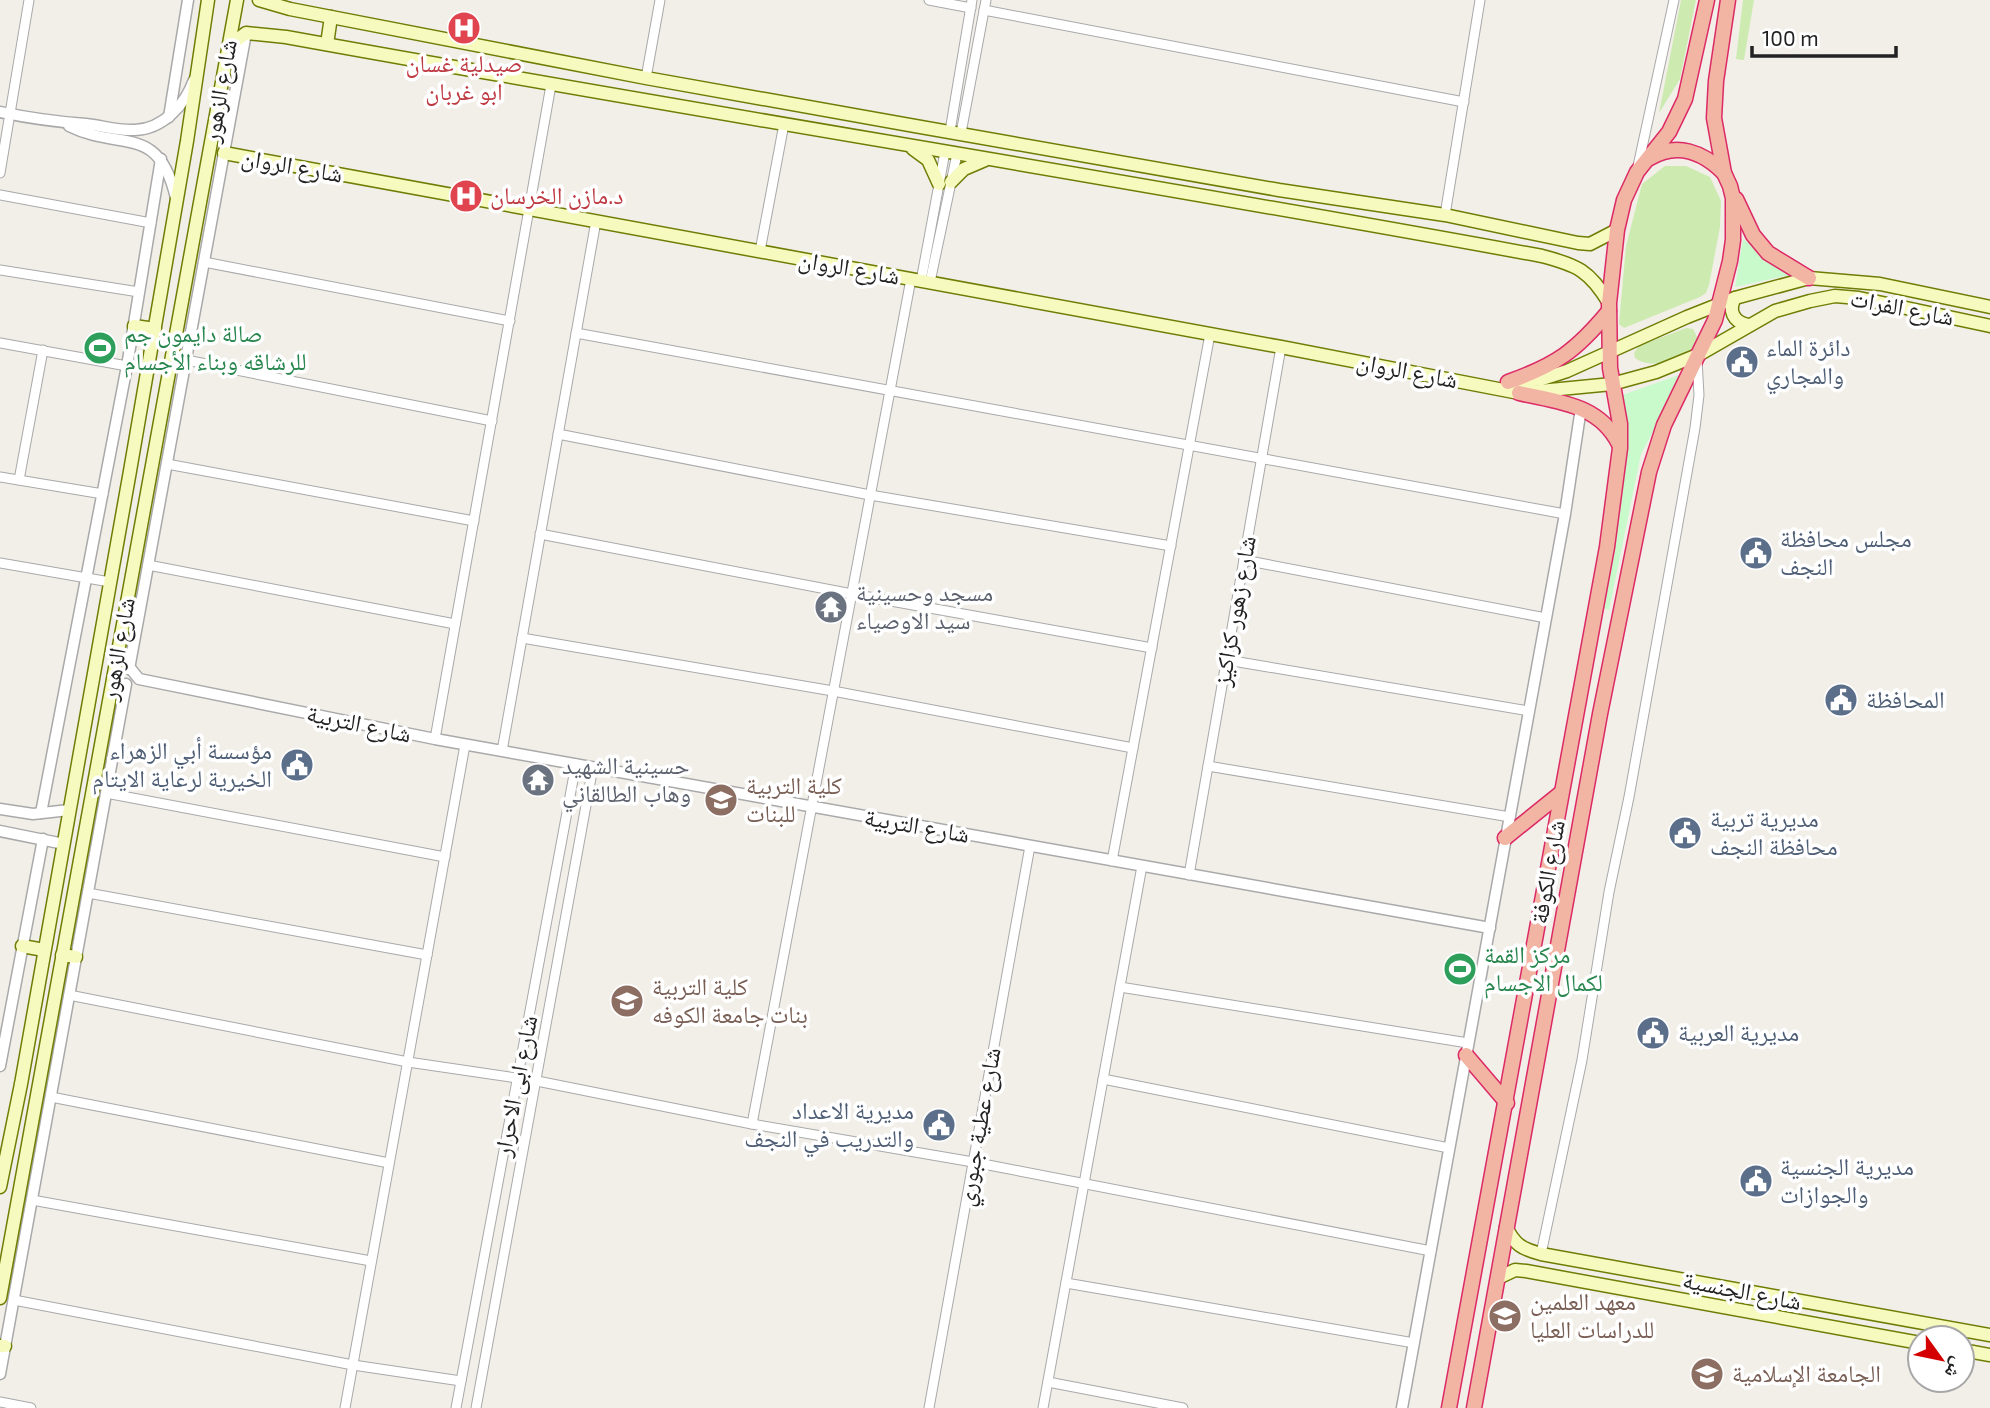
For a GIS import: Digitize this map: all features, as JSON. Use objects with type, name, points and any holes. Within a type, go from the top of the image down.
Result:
[{"type":"highway","points":[[1641,166],[1669,132],[1685,99],[1707,0]]},
{"type":"highway","points":[[1728,0],[1714,100],[1716,136],[1727,179],[1752,235],[1768,253],[1808,278]]},
{"type":"highway","points":[[1641,166],[1658,153],[1687,150],[1713,162],[1727,179]]},
{"type":"highway","name":"شارع الكوفة","points":[[1450,1408],[1607,547],[1620,448],[1609,353],[1609,307],[1617,230],[1625,200],[1641,166]]},
{"type":"highway","name":"شارع الكوفة","points":[[1474,1408],[1600,714],[1649,472],[1668,417],[1699,357],[1720,304],[1733,240],[1734,209],[1727,179]]},
{"type":"highway","points":[[1514,388],[1573,351],[1609,307]]},
{"type":"highway","points":[[1514,388],[1581,408],[1602,420],[1612,430],[1620,448]]},
{"type":"highway","points":[[1506,838],[1561,793]]},
{"type":"highway","points":[[1467,1049],[1507,1102]]},
{"type":"highway","points":[[1472,1285],[1474,1279],[1483,1274],[1497,1280]]},
{"type":"main road","name":"شارع الزهور","points":[[0,1187],[125,503],[177,203],[208,0]]},
{"type":"main road","name":"شارع الزهور","points":[[0,1298],[237,0]]},
{"type":"main road","points":[[259,0],[331,17],[646,78],[1279,190],[1445,215],[1578,243],[1590,244],[1617,230]]},
{"type":"main road","points":[[327,44],[331,17]]},
{"type":"main road","points":[[228,47],[246,33],[268,34],[551,85],[1276,207],[1559,260],[1594,280],[1609,307]]},
{"type":"main road","points":[[854,137],[858,116]]},
{"type":"main road","points":[[907,146],[928,160],[945,183],[972,164],[989,159]]},
{"type":"main road","name":"شارع الروان","points":[[224,153],[1475,384],[1514,388],[1612,384],[1699,357]]},
{"type":"main road","points":[[1276,207],[1281,199],[1279,190]]},
{"type":"main road","points":[[197,218],[211,221]]},
{"type":"main road","name":"شارع الفرات","points":[[1720,304],[1808,278],[1880,285],[1990,307]]},
{"type":"main road","name":"شارع الفرات","points":[[1699,357],[1748,325],[1787,307],[1835,296],[1859,298],[1990,326]]},
{"type":"main road","points":[[1735,298],[1731,309],[1733,315],[1742,324],[1748,325]]},
{"type":"main road","name":"شارع الروان","points":[[1514,388],[1609,353],[1720,304]]},
{"type":"main road","points":[[134,326],[155,329]]},
{"type":"main road","points":[[130,471],[140,476],[150,473]]},
{"type":"main road","points":[[125,503],[135,499],[144,504]]},
{"type":"main road","points":[[22,946],[44,950]]},
{"type":"main road","points":[[62,955],[76,957]]},
{"type":"main road","points":[[18,1100],[26,1105],[36,1102]]},
{"type":"main road","points":[[10,1138],[20,1134],[29,1140]]},
{"type":"main road","name":"شارع الجنسية","points":[[1506,1227],[1514,1243],[1523,1249],[1541,1254],[1990,1335]]},
{"type":"main road","points":[[1537,1273],[1541,1254]]},
{"type":"main road","name":"شارع الجنسية","points":[[1497,1280],[1515,1270],[1537,1273],[1906,1340]]},
{"type":"main road","points":[[1668,1298],[1665,1287],[1671,1277]]},
{"type":"street","points":[[0,173],[5,113],[29,0]]},
{"type":"street","points":[[169,117],[188,0]]},
{"type":"street","points":[[646,78],[660,0]]},
{"type":"street","points":[[929,0],[972,4],[955,132]]},
{"type":"street","points":[[955,132],[986,0]]},
{"type":"street","points":[[1445,215],[1480,0]]},
{"type":"street","points":[[1641,166],[1674,0]]},
{"type":"street","points":[[984,10],[1464,102]]},
{"type":"street","points":[[129,669],[246,33]]},
{"type":"street","points":[[5,113],[67,124],[135,130],[153,127],[169,117],[184,100],[196,74]]},
{"type":"street","points":[[435,739],[551,85]]},
{"type":"street","points":[[67,124],[93,134],[139,144],[153,152],[171,178],[177,203]]},
{"type":"street","points":[[761,251],[784,124]]},
{"type":"street","points":[[752,1124],[890,390],[951,153]]},
{"type":"street","points":[[41,814],[127,366],[160,159]]},
{"type":"street","points":[[0,195],[150,223]]},
{"type":"street","points":[[502,751],[596,221]]},
{"type":"street","points":[[204,262],[510,321]]},
{"type":"street","points":[[0,270],[139,292]]},
{"type":"street","points":[[576,333],[1566,514]]},
{"type":"street","points":[[1112,861],[1210,334]]},
{"type":"street","points":[[0,343],[127,366]]},
{"type":"street","name":"شارع زهور كزاكيز","points":[[1189,875],[1281,347]]},
{"type":"street","points":[[19,480],[43,350]]},
{"type":"street","points":[[1541,1254],[1582,1060],[1609,892],[1629,797],[1695,428],[1699,395],[1699,357]]},
{"type":"street","points":[[186,360],[492,421]]},
{"type":"street","points":[[1402,1408],[1566,514],[1581,408]]},
{"type":"street","points":[[558,434],[870,495],[1171,546]]},
{"type":"street","points":[[167,464],[474,521]]},
{"type":"street","points":[[0,477],[103,494]]},
{"type":"street","points":[[540,534],[1152,648]]},
{"type":"street","points":[[1244,560],[1546,618]]},
{"type":"street","points":[[0,563],[110,582]]},
{"type":"street","points":[[148,565],[456,624]]},
{"type":"street","points":[[522,638],[833,691],[1133,748]]},
{"type":"street","points":[[109,703],[126,684],[139,678],[118,653]]},
{"type":"street","points":[[1227,660],[1530,711]]},
{"type":"street","name":"شارع التربية","points":[[139,678],[465,745],[1490,928]]},
{"type":"street","points":[[0,1374],[2,1346],[14,1300],[126,684]]},
{"type":"street","points":[[345,1408],[465,745]]},
{"type":"street","name":"شارع ابی الاحرار","points":[[456,1408],[576,764]]},
{"type":"street","name":"شارع ابی الاحرار","points":[[476,1408],[593,766]]},
{"type":"street","points":[[1208,766],[1510,817]]},
{"type":"street","points":[[106,793],[446,857]]},
{"type":"street","points":[[0,809],[41,814],[69,810]]},
{"type":"street","points":[[0,831],[64,844]]},
{"type":"street","points":[[0,1066],[43,839]]},
{"type":"street","name":"شارع عطية جبوري","points":[[929,1408],[1030,846]]},
{"type":"street","points":[[1043,1408],[1142,866]]},
{"type":"street","points":[[88,893],[427,955]]},
{"type":"street","points":[[1120,987],[1467,1049]]},
{"type":"street","points":[[69,995],[408,1062],[537,1081],[1431,1251]]},
{"type":"street","points":[[1103,1079],[1449,1148]]},
{"type":"street","points":[[51,1097],[389,1163]]},
{"type":"street","points":[[32,1200],[371,1261]]},
{"type":"street","points":[[1066,1283],[1413,1343]]},
{"type":"street","points":[[14,1300],[353,1365],[461,1381]]},
{"type":"street","points":[[1048,1382],[1183,1408]]},
{"type":"street","points":[[0,1402],[31,1408]]},
{"type":"green space","points":[[1681,0],[1696,0],[1680,79],[1659,113]]},
{"type":"green space","points":[[1743,0],[1754,0],[1744,60],[1736,59]]},
{"type":"green space","points":[[1665,166],[1686,166],[1710,177],[1721,201],[1720,227],[1709,285],[1706,293],[1700,297],[1624,328],[1619,324],[1626,246],[1642,184]]},
{"type":"green space","points":[[1743,239],[1794,274],[1735,287]]},
{"type":"green space","points":[[1686,328],[1693,329],[1699,341],[1688,353],[1660,363],[1642,362],[1635,358],[1634,353],[1639,346]]},
{"type":"green space","points":[[1685,373],[1641,454],[1609,610],[1600,607],[1619,396]]},
{"type":"place","name":"صيدلية غسان ابو غربان","points":[[464,28]]},
{"type":"place","name":"د.مازن الخرسان","points":[[466,196]]},
{"type":"place","name":"صالة دايمون جم للرشاقه وبناء الأجسام","points":[[100,348]]},
{"type":"place","name":"دائرة الماء والمجاري","points":[[1742,362]]},
{"type":"place","name":"مجلس محافظة النجف","points":[[1756,553]]},
{"type":"place","name":"مسجد وحسينية سيد الاوصياء","points":[[831,607]]},
{"type":"place","name":"المحافظة","points":[[1841,700]]},
{"type":"place","name":"مؤسسة أبي الزهراء الخيرية لرعاية الايتام","points":[[297,765]]},
{"type":"place","name":"حسينية الشهيد وهاب الطالقاني","points":[[538,780]]},
{"type":"place","name":"كلية التربية للبنات","points":[[721,800]]},
{"type":"place","name":"مديرية تربية محافظة النجف","points":[[1685,833]]},
{"type":"place","name":"مركز القمة لكمال الاجسام","points":[[1460,969]]},
{"type":"place","name":"كلية التربية بنات جامعة الكوفه","points":[[627,1001]]},
{"type":"place","name":"مديرية العربية","points":[[1653,1033]]},
{"type":"place","name":"مديرية الاعداد والتدريب في النجف","points":[[939,1125]]},
{"type":"place","name":"مديرية الجنسية والجوازات","points":[[1756,1181]]},
{"type":"place","name":"معهد العلمين للدراسات العليا","points":[[1505,1316]]},
{"type":"place","name":"الجامعة الإسلامية","points":[[1707,1374]]}]
